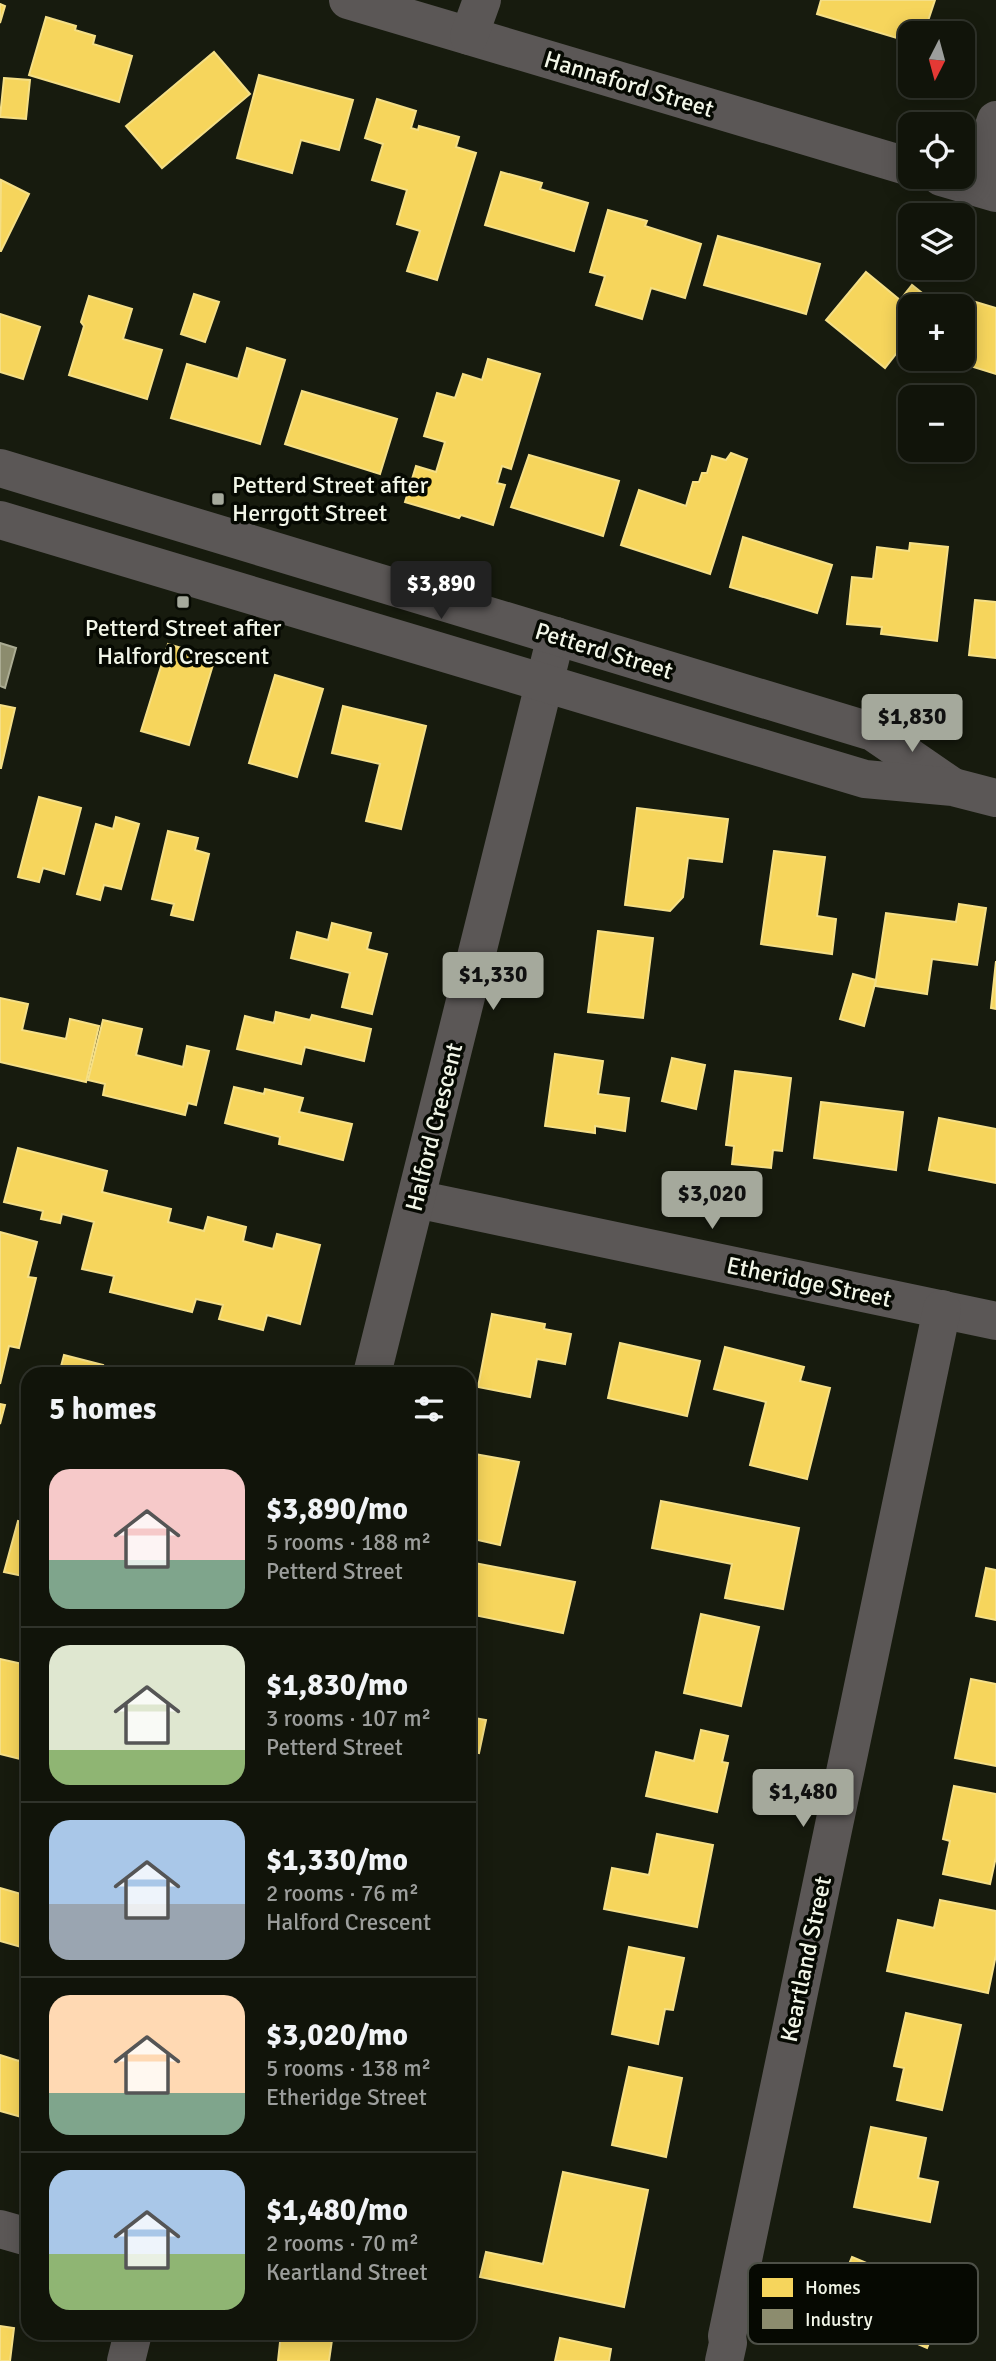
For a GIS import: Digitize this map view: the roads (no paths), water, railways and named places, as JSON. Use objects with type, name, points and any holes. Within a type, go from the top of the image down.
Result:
[{"type":"street","name":"Hannaford Street","points":[[348,0],[898,163]]},
{"type":"street","points":[[469,36],[482,0]]},
{"type":"street","points":[[975,172],[996,120]]},
{"type":"street","name":"Petterd Street","points":[[0,468],[873,732],[953,787]]},
{"type":"street","name":"Petterd Street","points":[[0,520],[865,779],[953,787],[996,798]]},
{"type":"street","name":"Halford Crescent","points":[[374,1367],[556,636]]},
{"type":"street","name":"Etheridge Street","points":[[416,1199],[996,1321]]},
{"type":"street","name":"Keartland Street","points":[[724,2361],[727,2336],[942,1309]]},
{"type":"street","points":[[0,2229],[21,2235]]},
{"type":"street","points":[[126,2361],[131,2340]]},
{"type":"place","name":"Petterd Street after Herrgott Street","points":[[218,499]]},
{"type":"place","name":"Petterd Street after Halford Crescent","points":[[183,602]]}]
